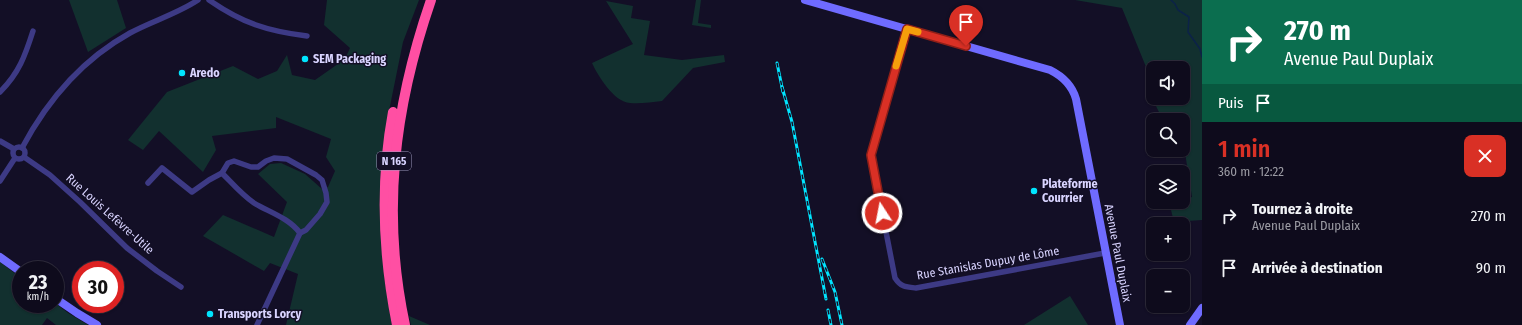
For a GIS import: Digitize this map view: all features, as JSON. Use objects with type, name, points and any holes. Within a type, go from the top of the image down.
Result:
[{"type":"highway","name":"N 165","points":[[397,325],[386,246],[386,165],[398,87],[423,0]]},
{"type":"highway","name":"N 165","points":[[404,325],[393,250],[393,166],[406,82],[415,48],[431,0]]},
{"type":"main road","name":"Avenue Paul Duplaix","points":[[805,0],[1050,70],[1059,75],[1068,83],[1076,99],[1120,325]]},
{"type":"main road","points":[[0,257],[12,266]]},
{"type":"main road","points":[[64,304],[97,325]]},
{"type":"main road","points":[[1190,325],[1202,308]]},
{"type":"street","points":[[22,148],[50,104],[76,74],[92,60],[129,33],[187,7],[199,0],[204,2],[209,0],[234,16],[261,28],[307,36]]},
{"type":"street","name":"Rue Stanislas Dupuy de Lôme","points":[[907,29],[871,155],[895,278],[900,285],[916,288],[1106,253]]},
{"type":"street","points":[[0,92],[14,77],[24,60],[33,31]]},
{"type":"street","points":[[0,141],[14,149],[18,147],[22,148]]},
{"type":"street","points":[[14,149],[12,154],[15,158],[20,160],[24,157],[25,152],[22,148]]},
{"type":"street","name":"Rue Louis Lefèvre-Utile","points":[[24,157],[50,175],[127,248],[181,287]]},
{"type":"street","points":[[0,181],[15,158]]},
{"type":"street","points":[[148,183],[162,168],[192,192],[222,173],[228,163],[234,161],[251,167],[258,167],[266,161],[274,158],[287,159],[316,175],[322,180],[327,202],[320,214],[300,233],[257,325]]},
{"type":"street","points":[[222,173],[253,202],[275,214],[297,229],[300,233]]},
{"type":"green space","points":[[69,0],[117,0],[126,28],[88,52]]},
{"type":"green space","points":[[327,0],[419,0],[403,42],[389,111],[380,185],[384,277],[392,325],[286,325],[298,274],[270,263],[264,271],[203,236],[223,215],[274,237],[287,202],[258,174],[270,164],[281,163],[305,174],[322,189],[328,187],[335,171],[326,157],[331,139],[276,117],[276,128],[212,136],[216,150],[203,172],[159,131],[143,150],[128,140],[167,92],[233,66],[258,79],[277,71],[287,55],[292,75],[315,80],[345,59],[350,48],[324,25]]},
{"type":"green space","points":[[696,0],[701,0],[698,23],[711,25],[711,28],[692,25]]},
{"type":"green space","points":[[1075,0],[1202,0],[1202,220],[1190,221],[1190,217],[1173,217],[1171,209],[1190,209],[1190,197],[1192,197],[1190,184],[1190,165],[1187,165],[1186,157],[1190,157],[1190,113],[1160,113],[1156,106],[1190,105],[1190,61],[1146,61],[1146,67],[1122,8]]},
{"type":"green space","points":[[606,1],[633,6],[631,18],[650,21],[644,55],[682,60],[724,55],[725,62],[693,68],[662,101],[638,103],[624,102],[607,88],[592,63],[633,44]]},
{"type":"green space","points":[[0,262],[12,271],[12,313],[64,313],[64,310],[88,325],[56,325],[47,318],[42,325],[0,325]]},
{"type":"green space","points":[[1070,296],[1088,325],[1024,325]]},
{"type":"green space","points":[[409,316],[430,325],[411,325]]},
{"type":"waterway","points":[[1171,0],[1178,10],[1189,17],[1188,32],[1200,49],[1202,57]]},
{"type":"railway","points":[[777,63],[783,92]]},
{"type":"railway","points":[[782,87],[792,122],[826,299]]},
{"type":"railway","points":[[822,259],[835,292],[842,325]]},
{"type":"railway","points":[[828,310],[831,325]]},
{"type":"slow traffic","points":[[896,66],[907,29],[918,32]]},
{"type":"place","name":"SEM Packaging","points":[[305,59]]},
{"type":"place","name":"Aredo","points":[[182,73]]},
{"type":"place","name":"Plateforme Courrier","points":[[1034,191]]},
{"type":"place","name":"Transports Lorcy","points":[[210,314]]},
{"type":"route","points":[[882,213],[871,155],[907,29],[966,46]]}]
